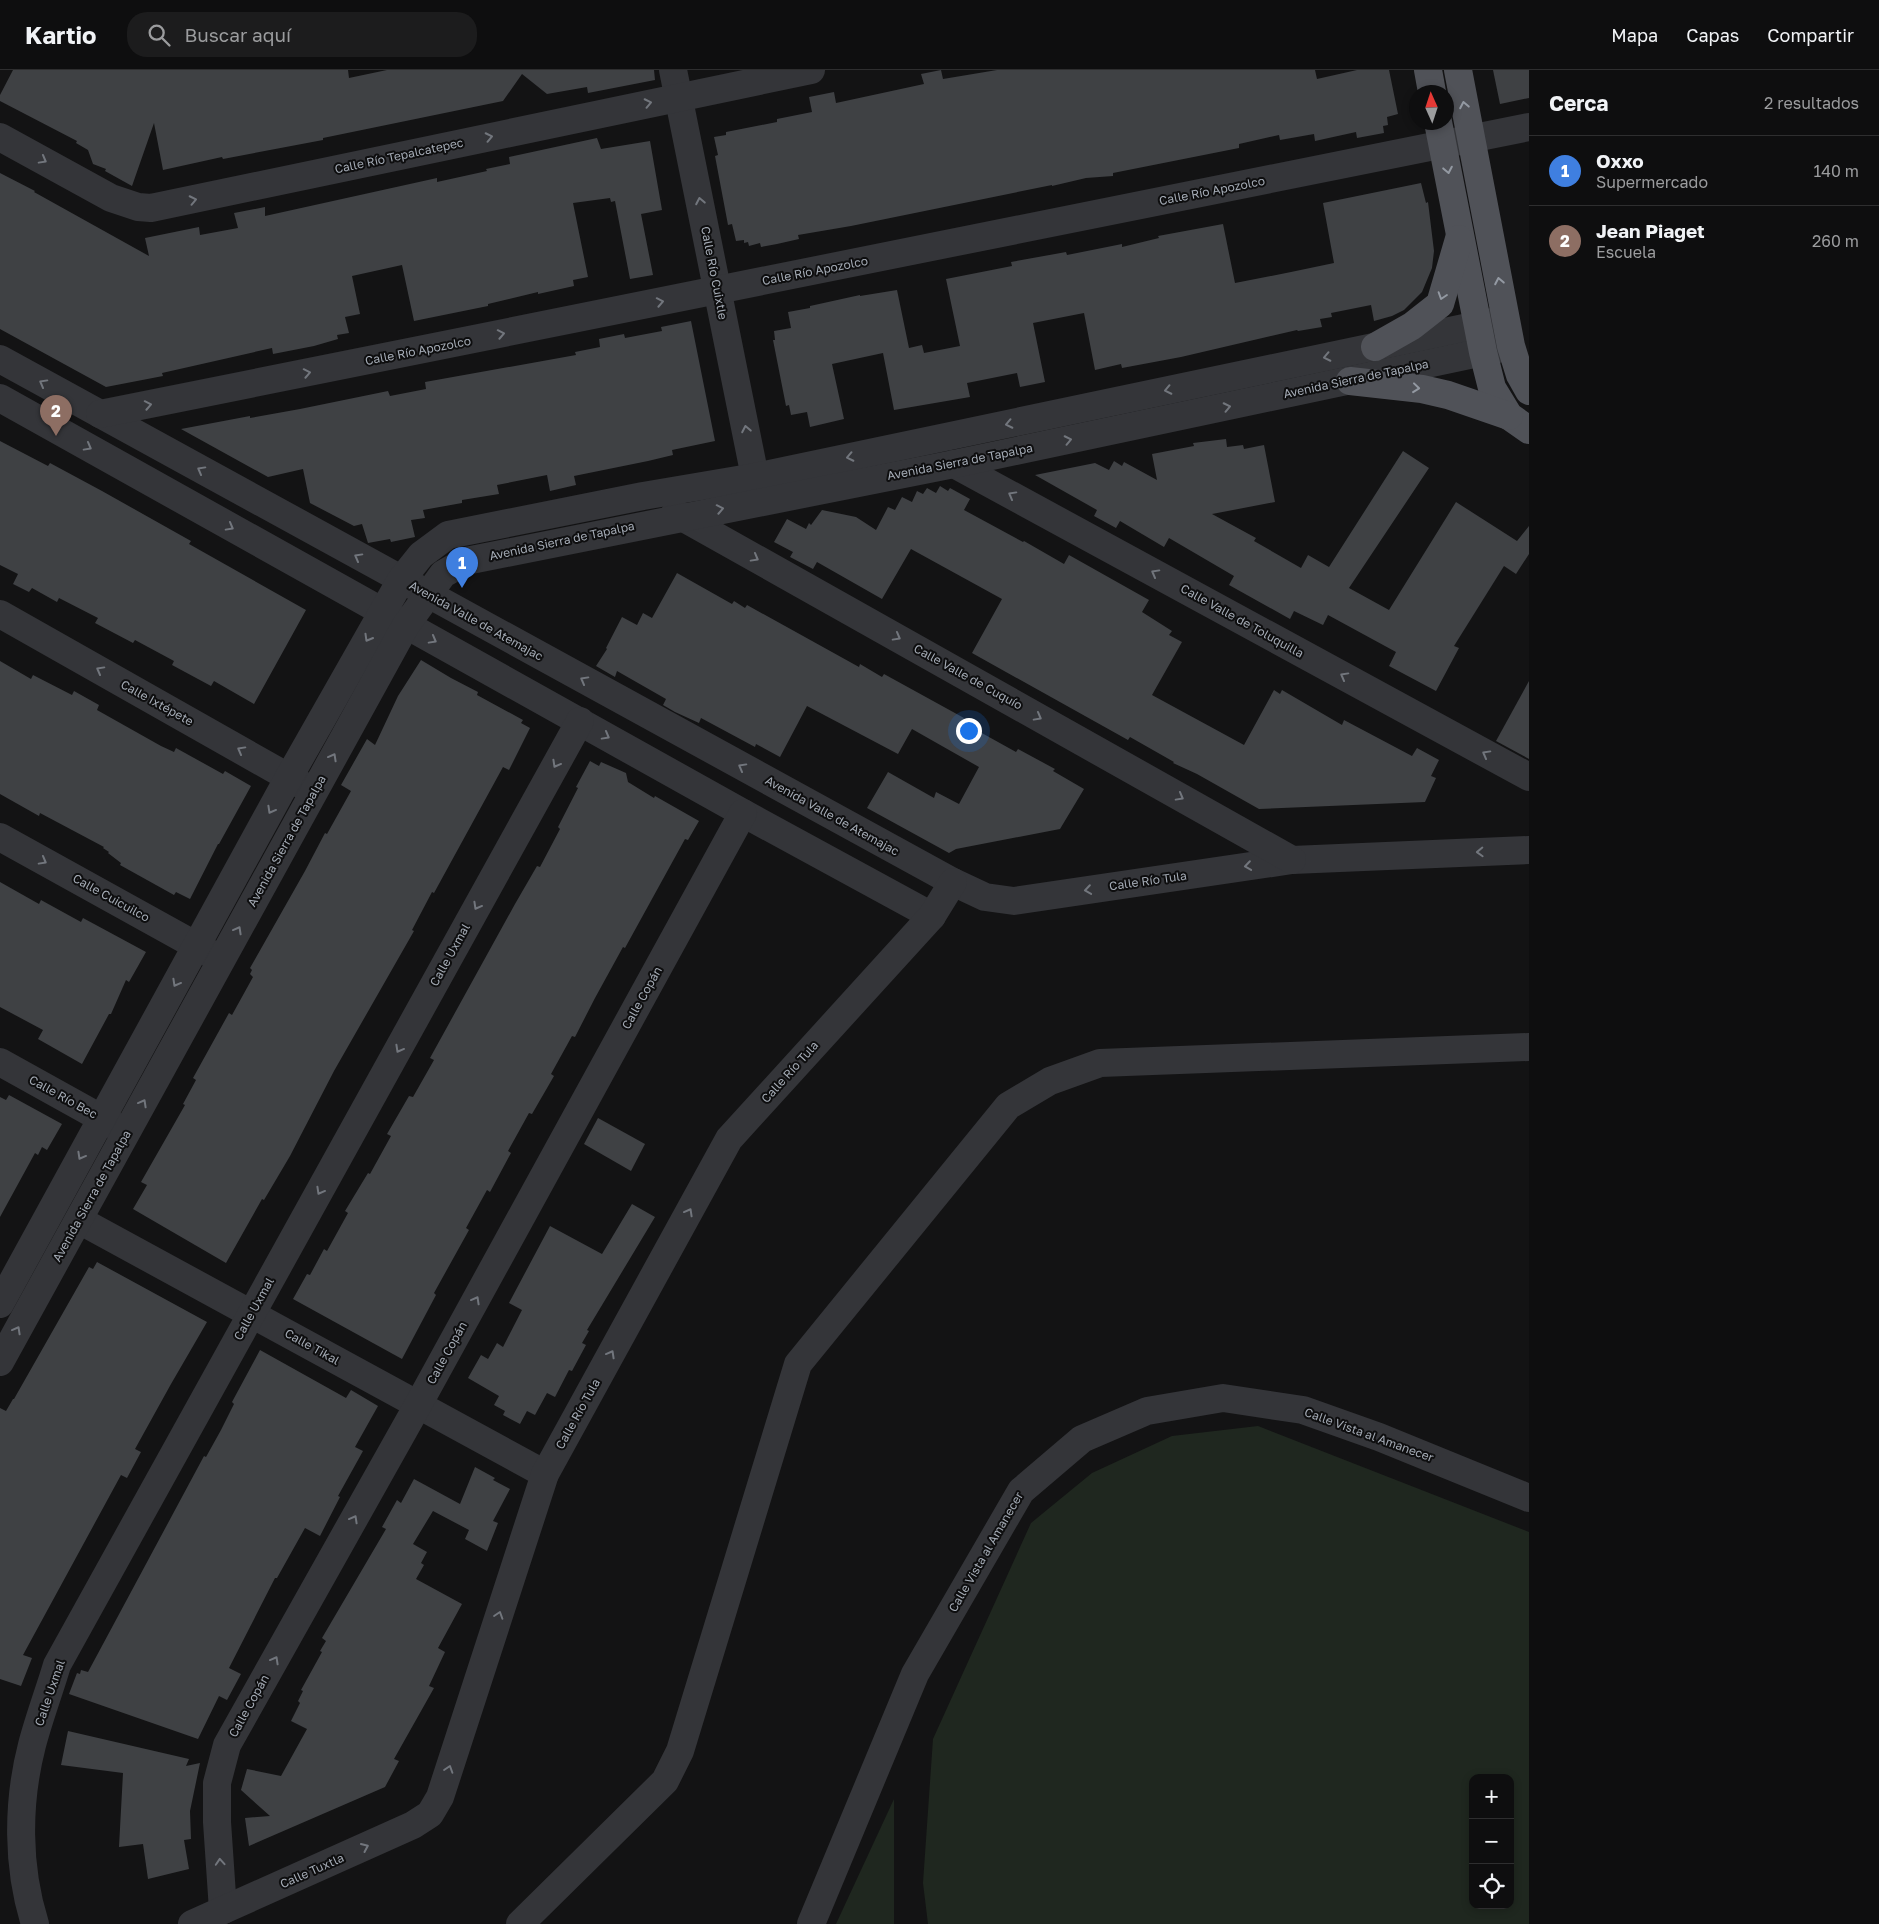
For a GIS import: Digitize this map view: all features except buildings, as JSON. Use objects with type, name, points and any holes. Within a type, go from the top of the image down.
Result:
[{"type":"main road","points":[[1428,70],[1431,85]]},
{"type":"main road","points":[[1458,70],[1511,346],[1520,375],[1529,391]]},
{"type":"main road","points":[[1441,133],[1480,339],[1492,388],[1519,423]]},
{"type":"main road","points":[[1375,347],[1412,326],[1440,304],[1461,233]]},
{"type":"main road","points":[[1350,381],[1422,389],[1448,395],[1519,423]]},
{"type":"street","name":"Calle Río Cuixtle","points":[[673,70],[755,477]]},
{"type":"street","name":"Calle Río Tepalcatepec","points":[[0,137],[111,198],[138,207],[151,208],[811,70]]},
{"type":"street","name":"Calle Río Apozolco","points":[[100,414],[718,291],[1441,133],[1471,139],[1529,127]]},
{"type":"street","name":"Avenida Sierra de Tapalpa","points":[[3,1289],[102,1119],[289,777],[394,618],[427,594],[443,574],[466,561],[954,464],[1350,381],[1480,339],[1506,319]]},
{"type":"street","name":"Avenida Sierra de Tapalpa","points":[[0,1362],[314,791],[394,618],[401,580],[421,555],[448,535],[643,496],[755,477],[1375,347],[1480,339],[1511,346]]},
{"type":"street","name":"Avenida Valle de Atemajac","points":[[0,359],[953,882]]},
{"type":"street","points":[[0,398],[743,813],[932,916]]},
{"type":"street","name":"Calle Valle de Toluquilla","points":[[954,464],[1529,777]]},
{"type":"street","name":"Calle Valle de Cuquío","points":[[643,496],[1292,860]]},
{"type":"street","name":"Calle Ixtépete","points":[[0,614],[314,791]]},
{"type":"street","name":"Calle Uxmal","points":[[35,1924],[23,1870],[22,1826],[24,1784],[32,1746],[58,1665],[580,722]]},
{"type":"street","name":"Calle Copán","points":[[223,1910],[217,1822],[217,1783],[227,1745],[418,1405],[743,813]]},
{"type":"street","name":"Calle Cuicuilco","points":[[0,837],[222,959]]},
{"type":"street","name":"Calle Río Tula","points":[[430,1814],[440,1797],[545,1474],[729,1139],[932,916],[953,882],[985,896],[1014,901],[1292,860],[1529,850]]},
{"type":"street","points":[[520,1924],[665,1781],[680,1751],[798,1364],[1008,1106],[1050,1081],[1100,1063],[1529,1047]]},
{"type":"street","name":"Calle Río Bec","points":[[0,1062],[127,1132]]},
{"type":"street","name":"Calle Tikal","points":[[79,1220],[545,1474]]},
{"type":"street","points":[[3,1289],[35,1299]]},
{"type":"street","name":"Calle Vista al Amanecer","points":[[811,1924],[915,1674],[1021,1491],[1082,1439],[1147,1411],[1223,1398],[1303,1410],[1379,1437],[1529,1498]]},
{"type":"street","name":"Calle Tuxtla","points":[[192,1924],[413,1825],[430,1814]]},
{"type":"shaded area","points":[[1258,1426],[1529,1532],[1529,1924],[928,1924],[923,1883],[933,1739],[1031,1523],[1092,1473],[1172,1436]]},
{"type":"shaded area","points":[[894,1799],[894,1924],[836,1924]]},
{"type":"place","name":"Jean Piaget","points":[[56,436]]},
{"type":"place","name":"Oxxo","points":[[462,588]]}]
